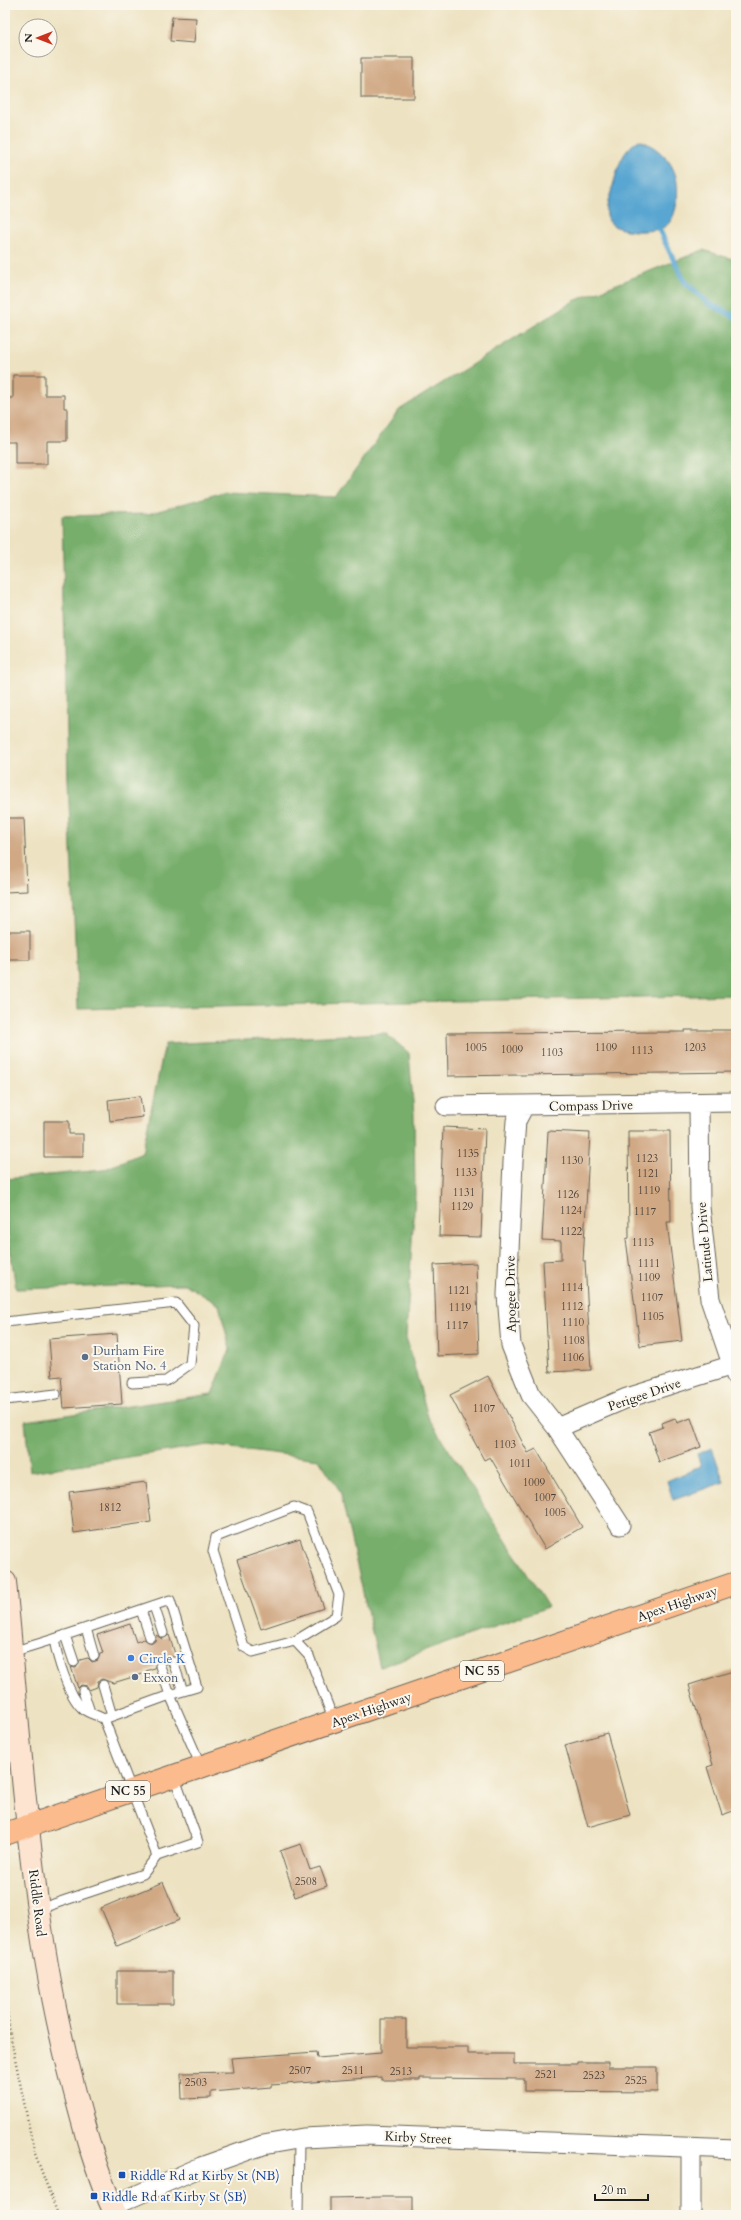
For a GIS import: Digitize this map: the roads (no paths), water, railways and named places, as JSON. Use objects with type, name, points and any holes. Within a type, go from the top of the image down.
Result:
[{"type":"main road","name":"Riddle Road","points":[[5,1582],[29,1826],[50,1988],[85,2132],[114,2210]]},
{"type":"main road","name":"Apex Highway","points":[[5,1834],[736,1583]]},
{"type":"street","name":"Compass Drive","points":[[446,1106],[736,1102]]},
{"type":"street","name":"Latitude Drive","points":[[699,1103],[700,1207],[710,1299],[734,1371]]},
{"type":"street","name":"Apogee Drive","points":[[524,1106],[516,1121],[513,1162],[507,1295],[511,1345],[531,1395],[557,1428],[620,1525]]},
{"type":"street","name":"Perigee Drive","points":[[557,1428],[627,1398],[734,1371]]},
{"type":"street","name":"Kirby Street","points":[[114,2210],[201,2167],[263,2145],[299,2138],[367,2135],[736,2149]]},
{"type":"street","points":[[691,2148],[691,2215]]},
{"type":"lane","points":[[5,1322],[176,1303],[194,1326],[190,1364],[166,1381],[132,1383]]},
{"type":"lane","points":[[5,1400],[56,1394]]},
{"type":"lane","points":[[294,1506],[307,1512],[339,1595],[336,1616],[295,1641],[253,1652],[244,1647],[213,1551],[216,1537],[294,1506]]},
{"type":"lane","points":[[12,1652],[170,1600],[197,1687],[108,1717],[90,1712],[74,1700],[56,1654],[54,1639]]},
{"type":"lane","points":[[154,1606],[162,1633]]},
{"type":"lane","points":[[140,1610],[150,1637]]},
{"type":"lane","points":[[86,1628],[94,1656]]},
{"type":"lane","points":[[65,1635],[74,1662]]},
{"type":"lane","points":[[295,1641],[309,1656],[334,1721]]},
{"type":"lane","points":[[173,1662],[183,1691]]},
{"type":"lane","points":[[160,1666],[170,1695],[201,1766]]},
{"type":"lane","points":[[103,1685],[108,1717],[131,1790],[157,1856]]},
{"type":"lane","points":[[83,1691],[90,1712]]},
{"type":"lane","points":[[39,1909],[143,1874],[157,1856],[198,1842],[174,1775]]},
{"type":"lane","points":[[298,2215],[299,2138]]},
{"type":"water","points":[[639,140],[654,148],[664,156],[672,166],[676,177],[678,191],[674,215],[666,226],[654,230],[636,231],[619,228],[609,221],[607,214],[608,203],[623,156],[632,145]]},
{"type":"water","points":[[712,1448],[724,1482],[673,1500],[667,1481],[701,1466],[697,1454]]},
{"type":"waterway","points":[[656,223],[684,281],[709,304],[736,317]]},
{"type":"place","name":"Durham Fire Station No. 4","points":[[85,1357]]},
{"type":"place","name":"Circle K","points":[[131,1658]]},
{"type":"place","name":"Exxon","points":[[135,1677]]},
{"type":"place","name":"Riddle Rd at Kirby St (NB)","points":[[122,2175]]},
{"type":"place","name":"Riddle Rd at Kirby St (SB)","points":[[94,2196]]}]
